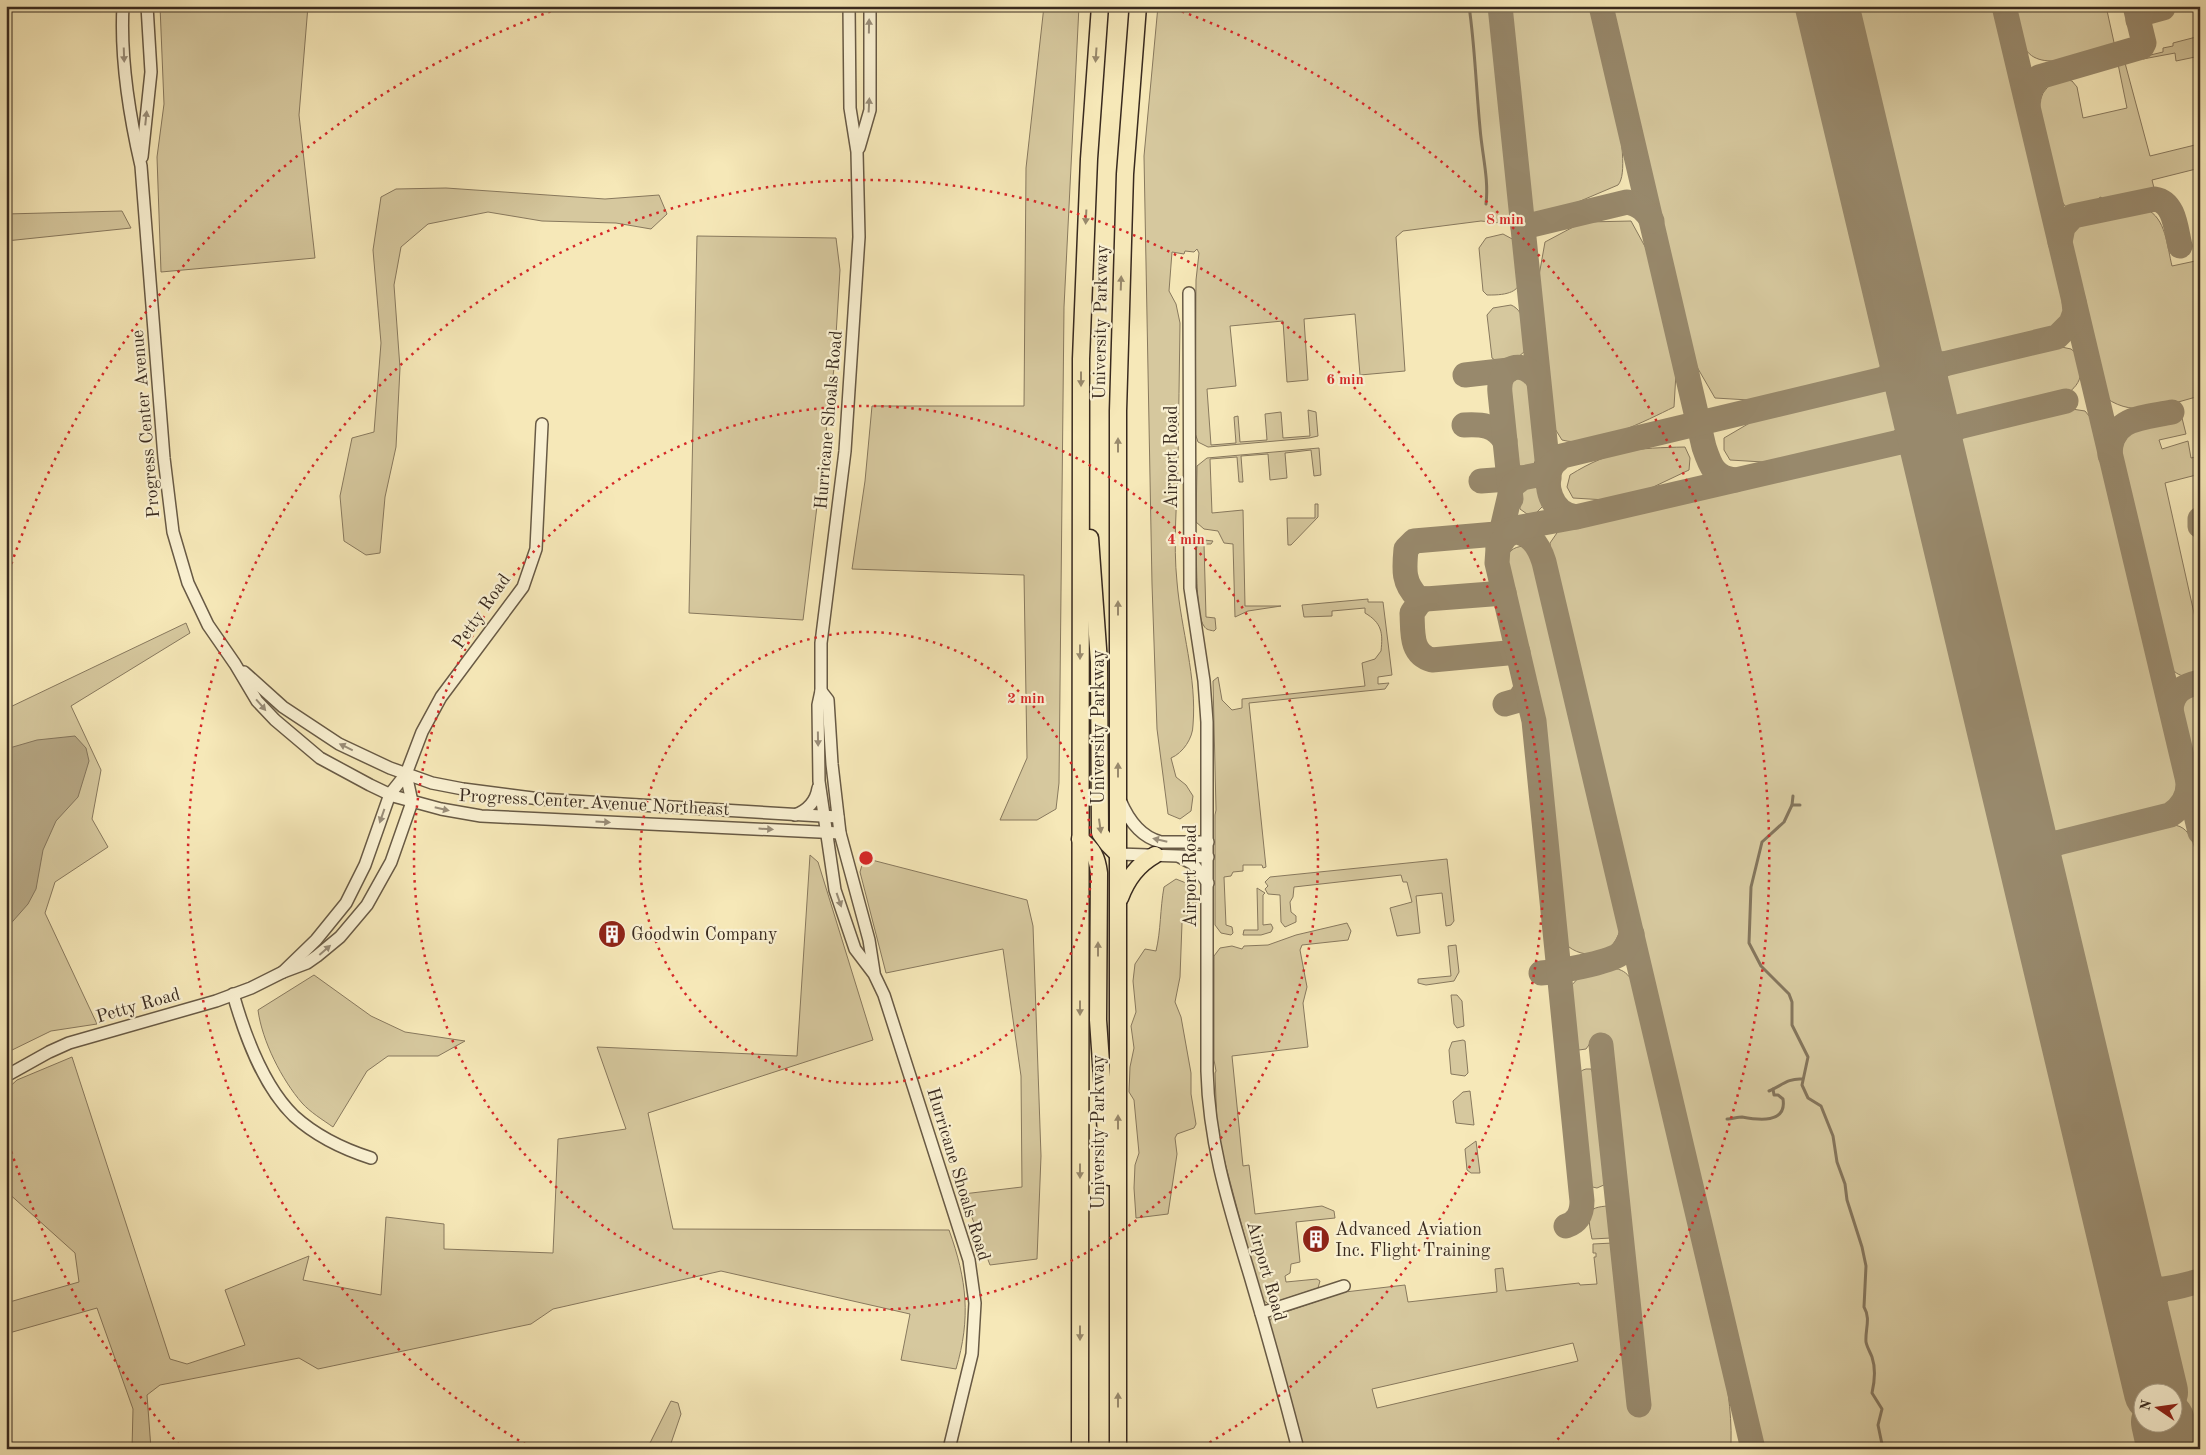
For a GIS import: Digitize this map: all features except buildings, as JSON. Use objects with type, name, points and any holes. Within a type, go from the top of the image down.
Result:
[{"type":"highway","name":"University Parkway","points":[[1080,1449],[1081,464],[1086,218],[1100,6]]},
{"type":"highway","name":"University Parkway","points":[[1118,1449],[1120,294],[1125,174],[1138,6]]},
{"type":"highway","points":[[1081,464],[1088,506],[1099,662],[1100,833],[1118,854]]},
{"type":"highway","points":[[1080,839],[1090,847],[1097,858],[1099,873],[1098,1010],[1101,1081],[1108,1167],[1118,1224]]},
{"type":"highway","points":[[1118,902],[1132,873],[1155,855]]},
{"type":"street","name":"Progress Center Avenue","points":[[122,6],[124,70],[131,122],[141,166],[164,458],[173,532],[188,582],[208,624],[235,664]]},
{"type":"street","name":"Progress Center Avenue","points":[[141,166],[151,72],[148,6]]},
{"type":"street","name":"Hurricane Shoals Road","points":[[849,6],[850,108],[858,152],[859,237],[855,320],[844,451],[821,643],[821,691],[818,705],[819,781],[835,890],[855,949],[874,974],[884,995],[969,1260],[975,1303],[972,1354],[949,1449]]},
{"type":"street","name":"Hurricane Shoals Road","points":[[858,152],[870,110],[870,6]]},
{"type":"street","name":"Airport Road","points":[[1189,292],[1190,581],[1206,705],[1208,842],[1207,1071],[1210,1120],[1222,1178],[1298,1449]]},
{"type":"street","name":"Petty Road","points":[[283,972],[316,940],[346,902],[366,865],[390,794],[406,774],[422,732],[441,697],[523,587],[536,549],[542,424]]},
{"type":"street","name":"Progress Center Avenue Northeast","points":[[235,664],[291,712],[338,744],[390,768],[453,788],[540,799],[825,818],[838,817]]},
{"type":"street","name":"Progress Center Avenue Northeast","points":[[235,664],[257,701],[288,732],[320,758],[390,794],[412,802],[481,816],[840,833]]},
{"type":"street","name":"Hurricane Shoals Road","points":[[821,691],[828,700],[840,833],[869,940],[874,974]]},
{"type":"street","points":[[406,774],[412,802]]},
{"type":"street","points":[[795,815],[806,809],[816,798],[819,781]]},
{"type":"street","points":[[1118,795],[1129,818],[1141,832],[1154,840],[1161,842],[1208,842]]},
{"type":"street","name":"Petty Road","points":[[6,1076],[69,1043],[233,994],[251,988],[283,972],[307,964],[340,936],[367,905],[391,862],[412,802]]},
{"type":"street","points":[[799,831],[817,839],[831,854]]},
{"type":"street","points":[[1118,854],[1208,857]]},
{"type":"street","points":[[1179,856],[1193,864],[1208,883]]},
{"type":"street","points":[[233,994],[256,1058],[273,1090],[294,1116],[343,1148],[371,1158]]},
{"type":"street","points":[[1261,1313],[1344,1286]]},
{"type":"shaded area","points":[[160,6],[308,6],[299,115],[315,258],[161,272],[157,157],[164,104]]},
{"type":"shaded area","points":[[1044,6],[1079,6],[1064,307],[1059,783],[1056,809],[1037,820],[1000,820],[1027,758],[1024,575],[852,569],[865,481],[872,406],[1024,406],[1026,168]]},
{"type":"shaded area","points":[[1158,6],[1492,6],[1513,214],[1508,220],[1500,223],[1481,221],[1403,231],[1396,237],[1405,371],[1360,375],[1355,314],[1304,319],[1308,380],[1287,382],[1283,321],[1230,326],[1236,386],[1207,389],[1211,445],[1236,443],[1234,417],[1238,416],[1240,442],[1267,440],[1265,414],[1281,412],[1283,438],[1310,436],[1308,410],[1316,412],[1318,436],[1309,438],[1208,447],[1198,442],[1195,433],[1196,280],[1199,253],[1197,249],[1194,252],[1185,251],[1184,254],[1172,252],[1169,291],[1176,304],[1180,323],[1176,567],[1179,600],[1191,671],[1194,707],[1193,730],[1189,740],[1180,753],[1171,758],[1176,777],[1186,785],[1193,796],[1191,811],[1180,819],[1168,814],[1157,729],[1152,584],[1144,156]]},
{"type":"shaded area","points":[[1509,6],[1591,6],[1614,99],[1622,153],[1622,173],[1618,185],[1578,202],[1530,216]]},
{"type":"shaded area","points":[[1612,6],[1805,6],[1887,353],[1886,360],[1876,371],[1749,400],[1715,398],[1697,367],[1682,311],[1620,49]]},
{"type":"shaded area","points":[[1849,6],[1996,6],[2066,304],[2065,320],[2057,328],[1951,354],[1937,351],[1930,344]]},
{"type":"shaded area","points":[[2014,6],[2106,6],[2115,47],[2064,60],[2051,61],[2039,59],[2029,54],[2023,44]]},
{"type":"shaded area","points":[[2200,36],[2200,56],[2176,61],[2175,53],[2143,59],[2142,57],[2163,52],[2163,48],[2173,46],[2173,43]]},
{"type":"shaded area","points":[[2125,63],[2150,156],[2195,145],[2197,150],[2200,150],[2200,168],[2152,180],[2154,188],[2102,199],[2101,197],[2099,201],[2073,208],[2065,206],[2059,197],[2038,106],[2043,93],[2050,84],[2061,78],[2072,81],[2077,87],[2083,118],[2127,108],[2118,64]]},
{"type":"shaded area","points":[[446,188],[605,199],[659,195],[667,214],[651,229],[616,223],[542,221],[488,212],[428,224],[401,247],[394,285],[400,368],[396,447],[385,497],[380,553],[366,555],[344,541],[340,496],[352,438],[374,432],[381,343],[373,250],[381,197],[396,189]]},
{"type":"shaded area","points":[[2146,209],[2153,213],[2162,226],[2172,266],[2200,260],[2200,396],[2164,406],[2140,409],[2129,408],[2106,398],[2069,239],[2069,230],[2075,224]]},
{"type":"shaded area","points":[[122,211],[131,228],[6,241],[6,214]]},
{"type":"shaded area","points":[[1631,221],[1648,252],[1661,297],[1676,373],[1674,407],[1635,426],[1604,437],[1574,442],[1562,440],[1552,424],[1537,287],[1545,242],[1575,226],[1587,222]]},
{"type":"shaded area","points":[[1503,234],[1516,241],[1521,273],[1520,281],[1512,292],[1487,295],[1483,291],[1479,248],[1486,238]]},
{"type":"shaded area","points":[[697,236],[836,238],[840,270],[834,368],[803,620],[689,613]]},
{"type":"shaded area","points":[[1511,305],[1516,308],[1523,318],[1527,339],[1525,351],[1516,359],[1495,360],[1492,358],[1487,315],[1493,308]]},
{"type":"shaded area","points":[[2057,346],[2071,349],[2076,354],[2081,365],[2078,383],[2069,392],[1962,417],[1949,411],[1944,405],[1941,391],[1946,377],[1952,372]]},
{"type":"shaded area","points":[[1522,375],[1527,377],[1531,384],[1537,457],[1532,468],[1526,470],[1516,463],[1507,383],[1514,376]]},
{"type":"shaded area","points":[[1879,389],[1894,395],[1900,408],[1903,420],[1892,434],[1814,453],[1763,462],[1730,460],[1724,450],[1724,438],[1753,421]]},
{"type":"shaded area","points":[[2072,409],[2085,411],[2094,422],[2180,785],[2173,801],[2162,808],[2054,834],[2044,828],[1955,452],[1960,441],[1970,432]]},
{"type":"shaded area","points":[[2182,418],[2186,434],[2159,440],[2162,449],[2188,441],[2191,458],[2200,456],[2200,474],[2165,483],[2200,640],[2200,669],[2196,673],[2187,676],[2175,672],[2169,663],[2119,452],[2127,437],[2134,431]]},
{"type":"shaded area","points":[[1685,447],[1690,458],[1689,470],[1649,489],[1606,500],[1573,498],[1567,487],[1570,475],[1585,466],[1612,455],[1639,449]]},
{"type":"shaded area","points":[[1319,448],[1321,475],[1314,476],[1311,450],[1285,453],[1287,478],[1270,480],[1268,454],[1241,456],[1243,482],[1239,482],[1237,457],[1210,459],[1212,513],[1243,510],[1245,606],[1281,606],[1248,611],[1235,617],[1233,544],[1224,543],[1218,531],[1204,529],[1196,522],[1197,466],[1207,458]]},
{"type":"shaded area","points":[[1889,453],[1901,453],[1913,462],[2134,1398],[2134,1432],[2142,1432],[2146,1449],[1761,1449],[1551,561],[1550,543],[1559,530]]},
{"type":"shaded area","points":[[1532,485],[1541,491],[1543,506],[1536,513],[1527,514],[1520,509],[1519,494]]},
{"type":"shaded area","points":[[1315,504],[1318,504],[1318,517],[1291,545],[1288,545],[1287,518],[1315,518]]},
{"type":"shaded area","points":[[1204,540],[1213,541],[1211,544],[1204,544],[1206,617],[1215,618],[1216,629],[1214,631],[1207,629],[1201,621],[1198,602],[1196,550],[1198,544]]},
{"type":"shaded area","points":[[1524,546],[1531,552],[1537,570],[1620,929],[1611,946],[1595,954],[1577,951],[1561,939],[1539,705],[1506,564],[1511,551]]},
{"type":"shaded area","points":[[1368,599],[1368,602],[1383,602],[1392,675],[1378,677],[1378,684],[1389,683],[1385,689],[1249,703],[1266,867],[1263,868],[1262,865],[1243,865],[1243,871],[1233,872],[1231,876],[1224,877],[1226,925],[1232,927],[1233,933],[1231,935],[1221,933],[1215,925],[1216,810],[1213,681],[1218,677],[1222,700],[1232,710],[1242,708],[1242,699],[1365,686],[1362,663],[1375,659],[1381,651],[1382,639],[1378,625],[1365,613],[1365,608],[1332,611],[1332,616],[1304,617],[1302,605]]},
{"type":"shaded area","points":[[186,623],[190,633],[71,706],[101,770],[92,819],[108,847],[55,882],[45,913],[97,1024],[51,1031],[6,1053],[6,709]]},
{"type":"shaded area","points":[[2200,693],[2200,795],[2185,737],[2181,708],[2183,701],[2187,697]]},
{"type":"shaded area","points":[[75,736],[86,748],[89,761],[78,797],[56,821],[43,850],[36,889],[28,904],[6,929],[6,749],[37,740]]},
{"type":"shaded area","points":[[2173,825],[2186,830],[2190,836],[2200,871],[2200,1272],[2166,1279],[2154,1273],[2148,1267],[2051,862],[2057,852]]},
{"type":"shaded area","points":[[810,855],[818,862],[873,1040],[648,1113],[673,1229],[949,1230],[960,1266],[965,1299],[964,1333],[956,1369],[901,1360],[910,1314],[721,1271],[553,1309],[531,1324],[318,1369],[299,1358],[160,1385],[147,1395],[151,1449],[132,1449],[133,1409],[97,1308],[9,1333],[6,1320],[6,1303],[79,1282],[75,1253],[6,1191],[6,1090],[17,1080],[72,1057],[170,1359],[187,1364],[245,1345],[225,1290],[309,1256],[303,1280],[381,1295],[386,1217],[444,1224],[444,1249],[553,1253],[558,1139],[626,1129],[597,1047],[797,1056]]},
{"type":"shaded area","points":[[864,858],[1027,900],[1033,926],[1041,1156],[1037,1259],[990,1265],[963,1194],[1022,1187],[1021,1076],[1003,949],[886,973],[860,872]]},
{"type":"shaded area","points":[[1447,859],[1454,921],[1451,925],[1446,926],[1442,893],[1416,896],[1420,933],[1397,936],[1390,908],[1412,902],[1407,882],[1403,882],[1401,875],[1294,887],[1293,897],[1290,902],[1291,912],[1296,916],[1296,922],[1285,927],[1281,922],[1280,895],[1268,894],[1265,889],[1268,886],[1265,882],[1270,877]]},
{"type":"shaded area","points":[[1176,879],[1191,885],[1196,903],[1182,923],[1180,977],[1175,1002],[1181,1017],[1191,1073],[1191,1094],[1196,1124],[1194,1128],[1177,1134],[1175,1138],[1177,1154],[1168,1214],[1136,1218],[1135,1165],[1139,1153],[1134,1100],[1129,1092],[1130,1067],[1134,1048],[1131,1026],[1136,1012],[1133,981],[1135,964],[1145,949],[1156,951],[1164,887]]},
{"type":"shaded area","points":[[1257,888],[1265,893],[1263,895],[1263,925],[1271,924],[1273,928],[1271,932],[1261,935],[1243,935],[1244,930],[1258,930]]},
{"type":"shaded area","points":[[1347,923],[1351,931],[1348,940],[1302,945],[1300,950],[1307,987],[1303,1003],[1308,1047],[1232,1056],[1243,1166],[1249,1165],[1255,1214],[1322,1206],[1334,1211],[1335,1218],[1296,1222],[1300,1262],[1291,1264],[1290,1273],[1285,1276],[1286,1282],[1317,1279],[1320,1281],[1318,1288],[1269,1304],[1264,1301],[1260,1294],[1220,1144],[1218,1133],[1220,1131],[1217,1127],[1216,1071],[1214,1060],[1214,956],[1220,948],[1232,946],[1242,949],[1244,946],[1268,945],[1296,935]]},
{"type":"shaded area","points":[[1456,945],[1459,972],[1454,981],[1426,985],[1418,983],[1418,979],[1451,976],[1448,946]]},
{"type":"shaded area","points":[[1609,968],[1621,970],[1632,981],[1638,998],[1721,1347],[1730,1407],[1731,1443],[1720,1449],[1303,1449],[1269,1322],[1273,1316],[1345,1292],[1405,1285],[1408,1302],[1497,1292],[1495,1269],[1503,1268],[1506,1291],[1579,1283],[1580,1285],[1597,1284],[1594,1257],[1596,1257],[1596,1253],[1593,1253],[1593,1244],[1613,1243],[1630,1403],[1647,1408],[1627,1218],[1611,1218],[1611,1238],[1592,1239],[1590,1227],[1589,1218],[1593,1209],[1624,1204],[1609,1044],[1593,1046],[1591,1042],[1586,1049],[1579,1050],[1571,1041],[1567,996],[1571,986],[1580,976]],"holes":[[[1573,1343],[1578,1361],[1377,1408],[1372,1389]]]},
{"type":"shaded area","points":[[314,975],[371,1016],[405,1032],[465,1041],[438,1056],[388,1056],[367,1071],[333,1127],[305,1106],[287,1083],[268,1047],[258,1010]]},
{"type":"shaded area","points":[[1451,995],[1457,995],[1462,1001],[1464,1026],[1457,1028],[1454,1024]]},
{"type":"shaded area","points":[[1465,1041],[1468,1073],[1465,1076],[1451,1074],[1449,1050],[1452,1042]]},
{"type":"shaded area","points":[[1586,1069],[1591,1069],[1595,1077],[1606,1184],[1597,1188],[1588,1186],[1585,1179],[1575,1087],[1579,1073]]},
{"type":"shaded area","points":[[1470,1091],[1474,1125],[1456,1123],[1453,1101],[1463,1092]]},
{"type":"shaded area","points":[[1476,1141],[1480,1173],[1471,1173],[1467,1170],[1465,1149]]},
{"type":"shaded area","points":[[2200,1290],[2200,1449],[2190,1449],[2184,1423],[2184,1382],[2175,1382],[2160,1319],[2164,1305],[2173,1297]]},
{"type":"shaded area","points":[[671,1401],[678,1403],[681,1414],[669,1449],[647,1449]]},
{"type":"waterway","points":[[1469,6],[1486,176],[1486,204]]},
{"type":"waterway","points":[[1793,796],[1792,805],[1784,822],[1762,842],[1751,887],[1749,943],[1761,966],[1789,994],[1792,1002],[1792,1025],[1808,1057],[1802,1085],[1808,1098],[1821,1106],[1833,1136],[1837,1162],[1845,1184],[1847,1200],[1866,1266],[1864,1307],[1867,1320],[1866,1342],[1874,1366],[1872,1393],[1882,1409],[1878,1425],[1883,1449]]},
{"type":"waterway","points":[[1792,805],[1800,805]]},
{"type":"waterway","points":[[1769,1091],[1789,1081],[1802,1079]]},
{"type":"waterway","points":[[1727,1119],[1742,1117],[1763,1119],[1781,1113],[1783,1099],[1778,1095],[1774,1095],[1773,1089]]},
{"type":"taxiway","points":[[1500,6],[1549,479]]},
{"type":"taxiway","points":[[1601,6],[1704,447],[1714,469],[1722,477],[1735,480]]},
{"type":"taxiway","points":[[2004,6],[2200,832]]},
{"type":"taxiway","points":[[2028,105],[2030,90],[2039,77],[2142,47],[2144,43],[2135,6]]},
{"type":"taxiway","points":[[2138,20],[2141,14],[2163,8]]},
{"type":"taxiway","points":[[2060,242],[2063,227],[2073,216],[2155,199],[2162,201],[2171,211],[2180,246]]},
{"type":"taxiway","points":[[1523,227],[1627,202],[1642,208],[1652,221]]},
{"type":"taxiway","points":[[1905,336],[1912,348],[1925,361],[1944,364],[2057,337],[2071,323],[2075,312],[2074,302]]},
{"type":"taxiway","points":[[1498,546],[1512,486],[1522,478],[1542,474],[1562,456],[1884,379],[1895,371],[1902,361],[1905,336]]},
{"type":"taxiway","points":[[1944,364],[1930,375],[1923,389],[1921,402],[1932,417],[1940,423],[1951,427],[1958,427],[2066,401]]},
{"type":"taxiway","points":[[1511,499],[1500,384],[1507,371],[1519,367],[1532,373],[1538,380]]},
{"type":"taxiway","points":[[1465,375],[1509,370]]},
{"type":"taxiway","points":[[2110,455],[2111,442],[2122,426],[2140,418],[2172,412]]},
{"type":"taxiway","points":[[1464,425],[1488,427],[1497,432],[1505,441]]},
{"type":"taxiway","points":[[1566,1226],[1574,1222],[1578,1216],[1582,1201],[1534,721],[1497,563],[1498,548],[1505,537],[1521,527],[1576,517],[1900,442],[1912,444],[1922,449],[1936,468]]},
{"type":"taxiway","points":[[1553,463],[1548,480],[1551,497],[1560,510],[1567,515],[1576,517]]},
{"type":"taxiway","points":[[1481,481],[1522,478]]},
{"type":"taxiway","points":[[2200,519],[2200,526]]},
{"type":"taxiway","points":[[1426,599],[1418,598],[1407,581],[1406,549],[1414,541],[1496,534],[1517,528]]},
{"type":"taxiway","points":[[1509,530],[1528,536],[1536,544],[1544,562],[1753,1449]]},
{"type":"taxiway","points":[[1504,593],[1426,599],[1419,603],[1412,613],[1414,641],[1420,653],[1432,660],[1518,652]]},
{"type":"taxiway","points":[[2171,709],[2174,698],[2180,690],[2200,682]]},
{"type":"taxiway","points":[[1505,704],[1519,700],[1526,689]]},
{"type":"taxiway","points":[[2020,819],[2027,829],[2039,840],[2057,843],[2170,815],[2184,801],[2188,781]]},
{"type":"taxiway","points":[[2035,883],[2037,865],[2046,851],[2057,843]]},
{"type":"taxiway","points":[[1541,973],[1605,961],[1620,954],[1632,934]]},
{"type":"taxiway","points":[[1601,1045],[1639,1405]]},
{"type":"taxiway","points":[[2125,1263],[2132,1275],[2148,1288],[2166,1289],[2200,1281]]},
{"type":"taxiway","points":[[2141,1330],[2145,1307],[2162,1290]]},
{"type":"runway","points":[[1827,6],[2154,1382]]},
{"type":"runway","points":[[2165,1432],[2169,1449]]},
{"type":"place","name":"Goodwin Company","points":[[612,934]]},
{"type":"place","name":"Advanced Aviation Inc. Flight Training","points":[[1316,1239]]}]
